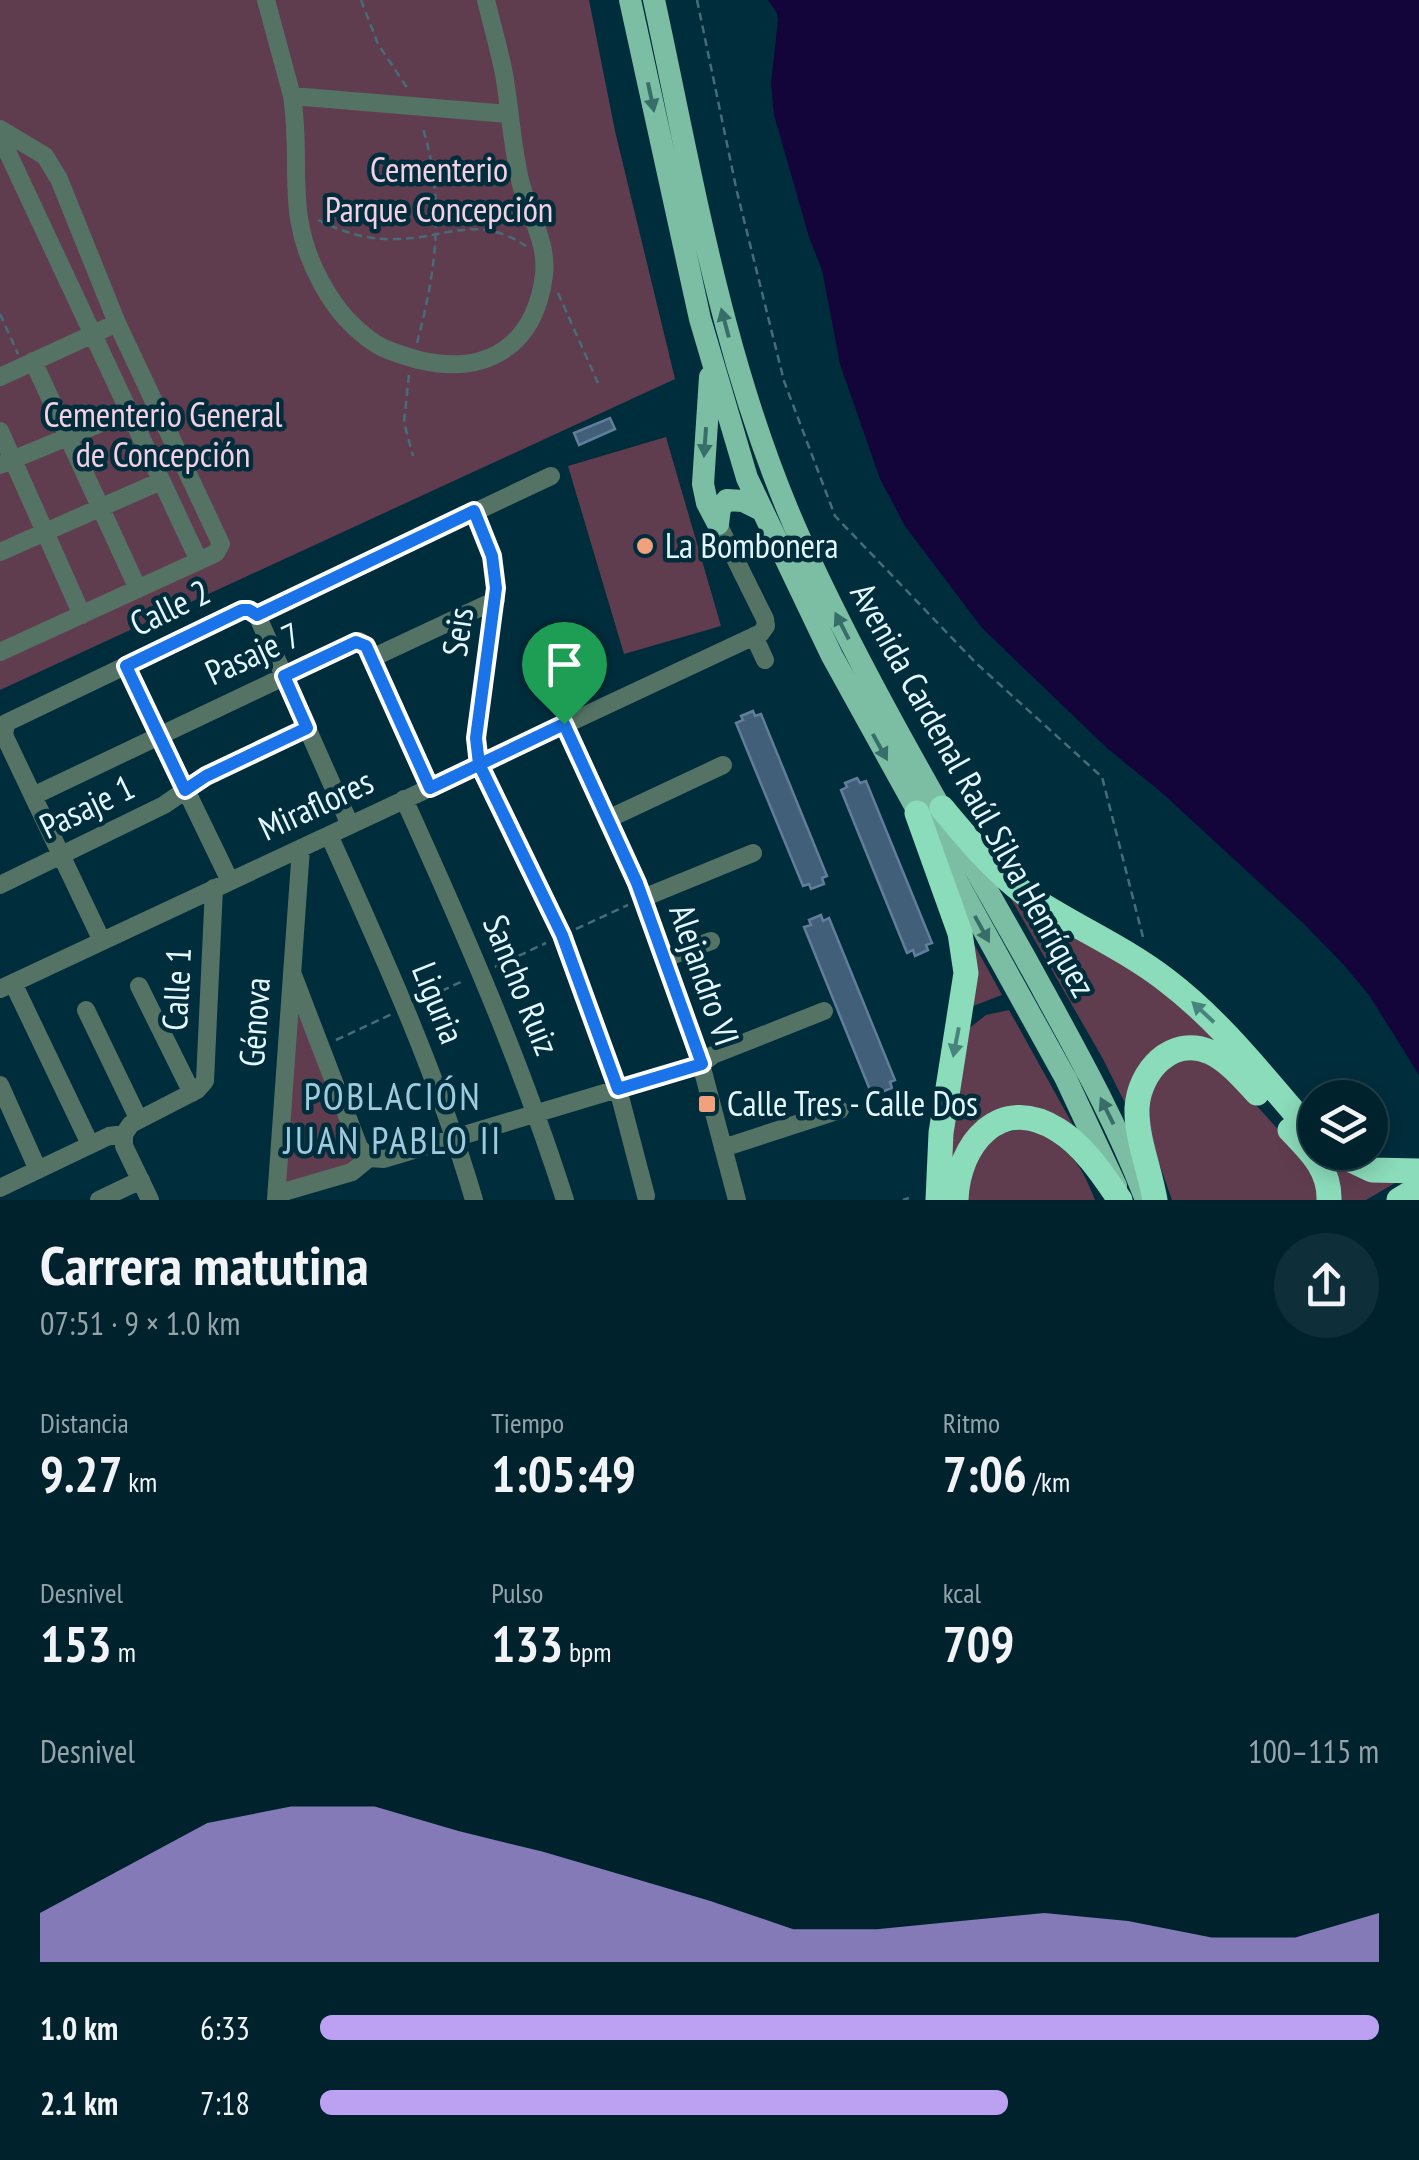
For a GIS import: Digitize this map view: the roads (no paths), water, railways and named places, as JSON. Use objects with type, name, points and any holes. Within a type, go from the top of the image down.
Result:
[{"type":"highway","points":[[930,811],[1026,894],[1125,952],[1186,996],[1238,1046],[1298,1116]]},
{"type":"highway","points":[[930,811],[966,972],[941,1133],[938,1200]]},
{"type":"highway","points":[[1155,1200],[1139,1129],[1138,1098],[1147,1073],[1160,1058],[1194,1048],[1212,1053],[1232,1067],[1290,1129],[1320,1163],[1328,1182],[1329,1200]]},
{"type":"highway","points":[[956,1200],[962,1163],[972,1143],[991,1126],[1023,1118],[1047,1124],[1066,1136],[1121,1200]]},
{"type":"highway","points":[[1372,1170],[1417,1177],[1400,1200]]},
{"type":"main road","name":"Avenida Cardenal Raúl Silva Henríquez","points":[[636,0],[690,279],[747,478],[832,656],[930,811],[1102,1099],[1146,1200]]},
{"type":"main road","name":"Avenida Cardenal Raúl Silva Henríquez","points":[[636,0],[757,431],[788,513],[930,811],[1101,1148],[1121,1200]]},
{"type":"main road","points":[[711,358],[703,484],[718,524]]},
{"type":"main road","points":[[718,524],[720,508],[727,500],[761,510]]},
{"type":"street","points":[[266,0],[292,96],[295,201],[311,263],[334,304],[364,335],[381,347],[438,364],[477,363],[512,347],[525,329],[542,288],[540,238],[520,184],[504,74],[486,0]]},
{"type":"street","points":[[292,96],[508,114]]},
{"type":"street","points":[[0,132],[45,156],[59,179],[117,323],[220,544],[208,557],[2,647]]},
{"type":"street","points":[[0,132],[6,164],[160,481],[208,557]]},
{"type":"street","points":[[6,164],[36,151]]},
{"type":"street","points":[[0,376],[117,323]]},
{"type":"street","points":[[28,364],[68,437],[138,589]]},
{"type":"street","points":[[6,462],[128,412]]},
{"type":"street","points":[[0,431],[6,462],[46,532],[82,615]]},
{"type":"street","name":"Calle 2","points":[[7,759],[4,727],[9,720],[242,610],[257,615],[551,476]]},
{"type":"street","points":[[0,552],[160,481]]},
{"type":"street","name":"Seis","points":[[474,511],[494,567],[496,600],[476,738],[479,764]]},
{"type":"street","points":[[718,524],[760,631],[765,660]]},
{"type":"street","points":[[430,788],[372,658],[496,600]]},
{"type":"street","points":[[257,615],[350,825]]},
{"type":"street","name":"Miraflores","points":[[6,986],[760,631]]},
{"type":"street","name":"Pasaje 7","points":[[33,796],[356,642],[365,644],[372,658]]},
{"type":"street","points":[[126,666],[185,790],[222,885]]},
{"type":"street","name":"Alejandro VI","points":[[564,724],[643,898],[702,1064],[737,1200]]},
{"type":"street","name":"Pasaje 1","points":[[0,885],[164,806],[206,776],[307,728]]},
{"type":"street","points":[[7,759],[33,796],[102,941]]},
{"type":"street","points":[[479,764],[562,935],[618,1089],[646,1196]]},
{"type":"street","points":[[608,819],[722,766]]},
{"type":"street","name":"Sancho Ruiz","points":[[404,799],[483,972],[565,1200]]},
{"type":"street","name":"Liguria","points":[[329,835],[407,1008],[456,1138],[474,1200]]},
{"type":"street","name":"Génova","points":[[277,1197],[301,848]]},
{"type":"street","points":[[643,898],[753,853]]},
{"type":"street","name":"Calle 1","points":[[195,1092],[205,1077],[222,885]]},
{"type":"street","points":[[664,958],[711,941]]},
{"type":"street","points":[[292,971],[359,1147],[370,1158],[384,1159],[702,1064],[712,1055],[824,1011]]},
{"type":"street","points":[[6,986],[90,1144]]},
{"type":"street","points":[[0,1188],[90,1144],[124,1134],[139,1120],[195,1092],[138,986]]},
{"type":"street","points":[[86,1010],[139,1120]]},
{"type":"street","points":[[0,1085],[38,1170]]},
{"type":"street","points":[[724,1148],[840,1110]]},
{"type":"street","points":[[124,1134],[124,1146],[150,1200]]},
{"type":"street","points":[[277,1197],[352,1172],[370,1158]]},
{"type":"street","points":[[99,1200],[141,1180]]},
{"type":"place","name":"La Bombonera","points":[[645,546]]},
{"type":"place","name":"Calle Tres - Calle Dos","points":[[707,1104]]},
{"type":"district","name":"POBLACIÓN JUAN PABLO II","points":[[393,1119]]},
{"type":"park label","name":"Cementerio Parque Concepción","points":[[439,190]]},
{"type":"park label","name":"Cementerio General de Concepción","points":[[163,435]]}]
